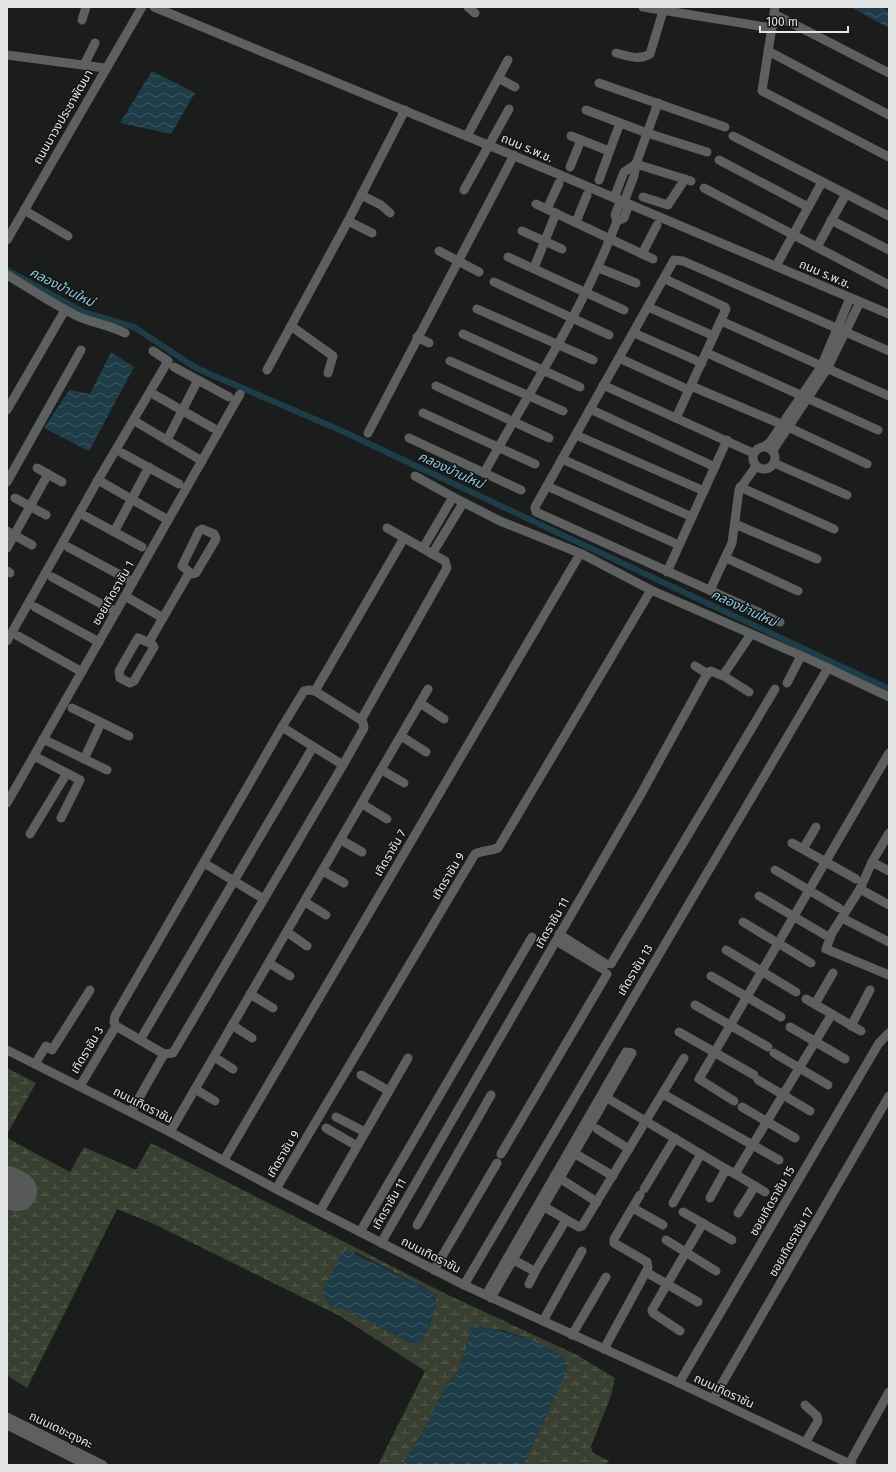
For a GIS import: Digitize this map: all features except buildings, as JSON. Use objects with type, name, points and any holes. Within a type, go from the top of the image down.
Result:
[{"type":"street","points":[[82,20],[86,7]]},
{"type":"street","name":"ถนนนาวงประชาพัฒนา","points":[[7,240],[105,68],[142,7]]},
{"type":"street","name":"ถนน ร.พ.ช.","points":[[154,7],[514,155],[889,314]]},
{"type":"street","points":[[643,7],[663,10],[688,11],[772,28]]},
{"type":"street","points":[[616,53],[639,58],[644,58],[650,54],[663,10]]},
{"type":"street","points":[[889,73],[775,10],[762,91],[889,157]]},
{"type":"street","points":[[84,66],[95,42]]},
{"type":"street","points":[[768,51],[889,115]]},
{"type":"street","points":[[7,55],[105,68]]},
{"type":"street","points":[[467,136],[508,60]]},
{"type":"street","points":[[498,78],[515,87]]},
{"type":"street","points":[[599,83],[725,127]]},
{"type":"street","points":[[484,473],[558,345],[599,268],[617,221],[615,215],[622,201],[624,172],[636,164],[658,103]]},
{"type":"street","points":[[464,190],[509,109]]},
{"type":"street","points":[[267,370],[348,221],[405,110]]},
{"type":"street","points":[[586,110],[647,133],[707,152]]},
{"type":"street","points":[[599,180],[620,123]]},
{"type":"street","points":[[571,136],[609,151]]},
{"type":"street","points":[[733,136],[889,216]]},
{"type":"street","points":[[570,167],[581,140]]},
{"type":"street","points":[[368,433],[514,155]]},
{"type":"street","points":[[719,160],[808,207]]},
{"type":"street","points":[[636,164],[688,180],[668,205],[643,197]]},
{"type":"street","points":[[776,266],[822,182]]},
{"type":"street","points":[[547,209],[559,183]]},
{"type":"street","points":[[704,188],[889,285]]},
{"type":"street","points":[[817,247],[846,194]]},
{"type":"street","points":[[361,195],[381,205],[390,213]]},
{"type":"street","points":[[576,222],[587,195]]},
{"type":"street","points":[[536,204],[653,259]]},
{"type":"street","points":[[24,210],[68,236]]},
{"type":"street","points":[[534,268],[556,213]]},
{"type":"street","points":[[832,220],[889,250]]},
{"type":"street","points":[[348,221],[372,233]]},
{"type":"street","points":[[642,254],[657,225]]},
{"type":"street","points":[[522,231],[545,240],[562,249]]},
{"type":"street","points":[[439,251],[479,272]]},
{"type":"street","points":[[508,257],[624,310]]},
{"type":"street","points":[[780,622],[536,512],[535,507],[603,385],[665,279],[674,260],[679,259],[889,351]]},
{"type":"street","points":[[599,268],[636,283]]},
{"type":"street","points":[[7,275],[65,310],[103,326],[115,328],[126,333]]},
{"type":"street","points":[[665,279],[725,307],[725,314],[676,418]]},
{"type":"street","points":[[494,282],[609,335]]},
{"type":"street","points":[[841,331],[850,298]]},
{"type":"street","points":[[769,448],[824,368],[841,331],[860,302]]},
{"type":"street","points":[[648,307],[714,336]]},
{"type":"street","points":[[7,410],[65,310]]},
{"type":"street","points":[[477,310],[593,360]]},
{"type":"street","points":[[721,321],[889,396]]},
{"type":"street","points":[[291,326],[333,356],[328,373]]},
{"type":"street","points":[[634,332],[702,363]]},
{"type":"street","points":[[464,334],[580,387]]},
{"type":"street","points":[[417,338],[429,343]]},
{"type":"street","points":[[7,482],[81,350]]},
{"type":"street","points":[[7,640],[168,361],[153,351]]},
{"type":"street","points":[[706,353],[878,430]]},
{"type":"street","points":[[619,358],[785,426],[867,464]]},
{"type":"street","points":[[450,361],[563,411]]},
{"type":"street","points":[[174,367],[229,397]]},
{"type":"street","points":[[167,440],[198,380]]},
{"type":"street","points":[[603,385],[728,440],[753,453]]},
{"type":"street","points":[[436,386],[549,438]]},
{"type":"street","name":"ซอยเทิดราชัน 1","points":[[7,803],[240,394]]},
{"type":"street","points":[[155,395],[213,428]]},
{"type":"street","points":[[590,410],[715,467]]},
{"type":"street","points":[[423,413],[535,464]]},
{"type":"street","points":[[138,423],[202,461]]},
{"type":"street","points":[[576,435],[704,491]]},
{"type":"street","points":[[409,438],[521,490]]},
{"type":"street","points":[[667,572],[728,440]]},
{"type":"street","points":[[757,448],[769,448],[776,456],[774,463],[766,469],[756,466],[753,460],[753,453],[757,448]]},
{"type":"street","points":[[122,453],[178,484]]},
{"type":"street","points":[[562,459],[692,517]]},
{"type":"street","points":[[774,463],[847,495]]},
{"type":"street","points":[[710,590],[732,543],[736,501],[740,487],[756,466]]},
{"type":"street","points":[[114,532],[149,467]]},
{"type":"street","points":[[37,468],[62,482]]},
{"type":"street","points":[[7,548],[11,533],[30,506],[48,474]]},
{"type":"street","points":[[415,476],[500,522],[582,554],[651,590],[828,668],[889,697]]},
{"type":"street","points":[[98,480],[168,520]]},
{"type":"street","points":[[547,486],[679,545]]},
{"type":"street","points":[[740,487],[834,529]]},
{"type":"street","points":[[423,548],[453,497]]},
{"type":"street","points":[[15,498],[46,515]]},
{"type":"street","points":[[432,554],[463,503]]},
{"type":"street","points":[[85,516],[142,547]]},
{"type":"street","points":[[735,524],[817,559]]},
{"type":"street","points":[[361,720],[447,568],[445,561],[387,528]]},
{"type":"street","points":[[206,529],[214,534],[216,539],[196,573],[189,573],[182,566],[183,562],[199,531],[206,529]]},
{"type":"street","points":[[11,533],[32,545]]},
{"type":"street","points":[[116,1026],[164,1054],[173,1053],[264,899],[364,728],[361,720],[315,691],[404,538]]},
{"type":"street","points":[[68,547],[164,615]]},
{"type":"street","points":[[726,558],[798,592]]},
{"type":"street","name":"เทิดราชัน 7","points":[[224,1160],[577,559]]},
{"type":"street","points":[[149,642],[189,573]]},
{"type":"street","points":[[52,576],[116,612]]},
{"type":"street","name":"เทิดราชัน 9","points":[[276,1189],[475,854],[481,850],[493,850],[498,848],[651,590]]},
{"type":"street","points":[[35,607],[99,642]]},
{"type":"street","points":[[722,675],[751,634]]},
{"type":"street","points":[[18,636],[82,672]]},
{"type":"street","points":[[141,638],[149,642],[154,647],[134,681],[130,683],[120,678],[119,671],[137,640],[141,638]]},
{"type":"street","points":[[787,683],[801,656]]},
{"type":"street","points":[[696,666],[708,674],[712,671],[722,675],[750,692]]},
{"type":"street","name":"เทิดราชัน 13","points":[[464,1285],[828,668]]},
{"type":"street","name":"เทิดราชัน 11","points":[[381,1243],[708,674]]},
{"type":"street","points":[[170,1132],[428,689]]},
{"type":"street","points":[[501,1154],[607,968],[775,689]]},
{"type":"street","name":"เทิดราชัน 3","points":[[80,1086],[116,1026],[115,1016],[282,728],[304,692],[309,690],[315,691]]},
{"type":"street","points":[[420,703],[444,719]]},
{"type":"street","points":[[72,708],[129,736]]},
{"type":"street","points":[[84,759],[101,723]]},
{"type":"street","points":[[282,728],[343,765]]},
{"type":"street","points":[[401,736],[426,752]]},
{"type":"street","points":[[43,739],[107,770]]},
{"type":"street","points":[[140,1040],[313,746]]},
{"type":"street","points":[[734,1101],[699,1079],[889,753]]},
{"type":"street","points":[[34,756],[80,780],[61,818]]},
{"type":"street","points":[[382,770],[404,783]]},
{"type":"street","points":[[30,834],[67,773]]},
{"type":"street","points":[[362,804],[387,819]]},
{"type":"street","points":[[803,848],[816,827]]},
{"type":"street","points":[[889,833],[872,862],[860,889],[832,933],[826,949],[889,975]]},
{"type":"street","points":[[341,840],[362,852]]},
{"type":"street","points":[[792,843],[856,879]]},
{"type":"street","points":[[872,862],[889,871]]},
{"type":"street","points":[[204,863],[264,899]]},
{"type":"street","points":[[775,870],[839,908]]},
{"type":"street","points":[[323,871],[344,883]]},
{"type":"street","points":[[860,889],[889,904]]},
{"type":"street","points":[[760,896],[825,935]]},
{"type":"street","points":[[305,902],[326,915]]},
{"type":"street","points":[[842,918],[889,942]]},
{"type":"street","points":[[743,922],[811,963]]},
{"type":"street","points":[[287,932],[307,946]]},
{"type":"street","points":[[558,937],[607,968]]},
{"type":"street","points":[[360,1232],[532,938]]},
{"type":"street","points":[[726,950],[796,992]]},
{"type":"street","points":[[269,963],[290,976]]},
{"type":"street","points":[[815,1004],[833,973]]},
{"type":"street","points":[[711,976],[781,1017]]},
{"type":"street","points":[[35,1064],[46,1046],[52,1050],[90,990]]},
{"type":"street","points":[[851,1026],[870,990]]},
{"type":"street","points":[[250,994],[273,1008]]},
{"type":"street","points":[[806,999],[861,1031]]},
{"type":"street","points":[[695,1005],[731,1025],[828,1085]]},
{"type":"street","points":[[735,1174],[832,1014]]},
{"type":"street","points":[[232,1025],[252,1038]]},
{"type":"street","points":[[790,1027],[845,1058]]},
{"type":"street","points":[[679,1032],[756,1077],[810,1111]]},
{"type":"street","name":"ซอยเทิดราชัน 15","points":[[679,1383],[879,1043],[889,1033]]},
{"type":"street","name":"ถนนเทิดราชัน","points":[[7,1050],[170,1132],[320,1212],[488,1297],[679,1383],[850,1464]]},
{"type":"street","points":[[131,1112],[164,1054]]},
{"type":"street","points":[[214,1057],[233,1069]]},
{"type":"street","points":[[320,1212],[408,1058]]},
{"type":"street","points":[[548,1209],[578,1227],[582,1226],[684,1058]]},
{"type":"street","points":[[361,1075],[389,1091]]},
{"type":"street","points":[[195,1089],[215,1101]]},
{"type":"street","points":[[663,1094],[779,1160]]},
{"type":"street","points":[[417,1225],[491,1095]]},
{"type":"street","points":[[488,1297],[604,1096],[765,1192]]},
{"type":"street","name":"ซอยเทิดราชัน 17","points":[[713,1399],[889,1096]]},
{"type":"street","points":[[742,1107],[795,1138]]},
{"type":"street","points":[[336,1117],[365,1132]]},
{"type":"street","points":[[326,1128],[357,1146]]},
{"type":"street","points":[[597,1129],[630,1149]]},
{"type":"street","points":[[604,1349],[648,1268],[647,1262],[614,1243],[614,1239],[674,1138]]},
{"type":"street","points":[[672,1204],[701,1154]]},
{"type":"street","points":[[579,1156],[613,1176]]},
{"type":"street","points":[[434,1270],[497,1163]]},
{"type":"street","points":[[710,1198],[726,1169]]},
{"type":"street","points":[[564,1180],[597,1202]]},
{"type":"street","points":[[738,1213],[755,1186]]},
{"type":"street","points":[[632,1208],[663,1225]]},
{"type":"street","points":[[683,1212],[732,1240]]},
{"type":"street","points":[[529,1284],[566,1220]]},
{"type":"street","points":[[680,1331],[653,1313],[652,1310],[703,1223]]},
{"type":"street","points":[[666,1240],[716,1271]]},
{"type":"street","points":[[543,1321],[582,1252]]},
{"type":"street","points":[[510,1258],[534,1271],[536,1270]]},
{"type":"street","points":[[646,1272],[698,1302]]},
{"type":"street","points":[[572,1335],[606,1277]]},
{"type":"street","points":[[850,1464],[889,1392]]},
{"type":"street","points":[[805,1405],[817,1416],[818,1421],[806,1443]]},
{"type":"street","name":"ถนนเดชะตุงคะ","points":[[7,1417],[103,1465]]},
{"type":"street","name":"ถนนเดชะตุงคะ","points":[[7,1425],[87,1465]]},
{"type":"green space","points":[[7,1068],[36,1083],[7,1134]]},
{"type":"green space","points":[[7,1138],[70,1172],[84,1147],[136,1170],[151,1143],[448,1295],[577,1355],[615,1378],[611,1396],[591,1446],[593,1453],[609,1461],[606,1465],[523,1465],[555,1397],[560,1354],[525,1338],[502,1330],[471,1326],[467,1346],[458,1372],[445,1387],[427,1425],[402,1465],[378,1465],[425,1371],[340,1316],[154,1224],[117,1209],[27,1388],[7,1375],[7,1198],[16,1202],[25,1183],[7,1174]],"holes":[[[355,1252],[431,1291],[436,1296],[434,1314],[421,1342],[411,1343],[347,1310],[330,1306]]]},
{"type":"water","points":[[850,7],[881,7],[889,11],[889,28]]},
{"type":"water","points":[[152,71],[195,93],[171,134],[120,123]]},
{"type":"water","points":[[111,352],[134,367],[89,451],[44,428],[69,390],[90,394]]},
{"type":"water","points":[[347,1250],[431,1291],[436,1296],[434,1314],[421,1342],[411,1343],[347,1310],[330,1306],[323,1296],[323,1290],[341,1253]]},
{"type":"water","points":[[478,1325],[538,1343],[550,1348],[565,1359],[567,1371],[523,1465],[402,1465],[427,1425],[445,1387],[458,1372],[467,1346],[471,1326]]},
{"type":"waterway","name":"คลองบ้านใหม่","points":[[7,270],[83,312],[134,327],[196,368],[342,431],[889,689]]},
{"type":"runway","points":[[7,1186],[17,1191]]}]
